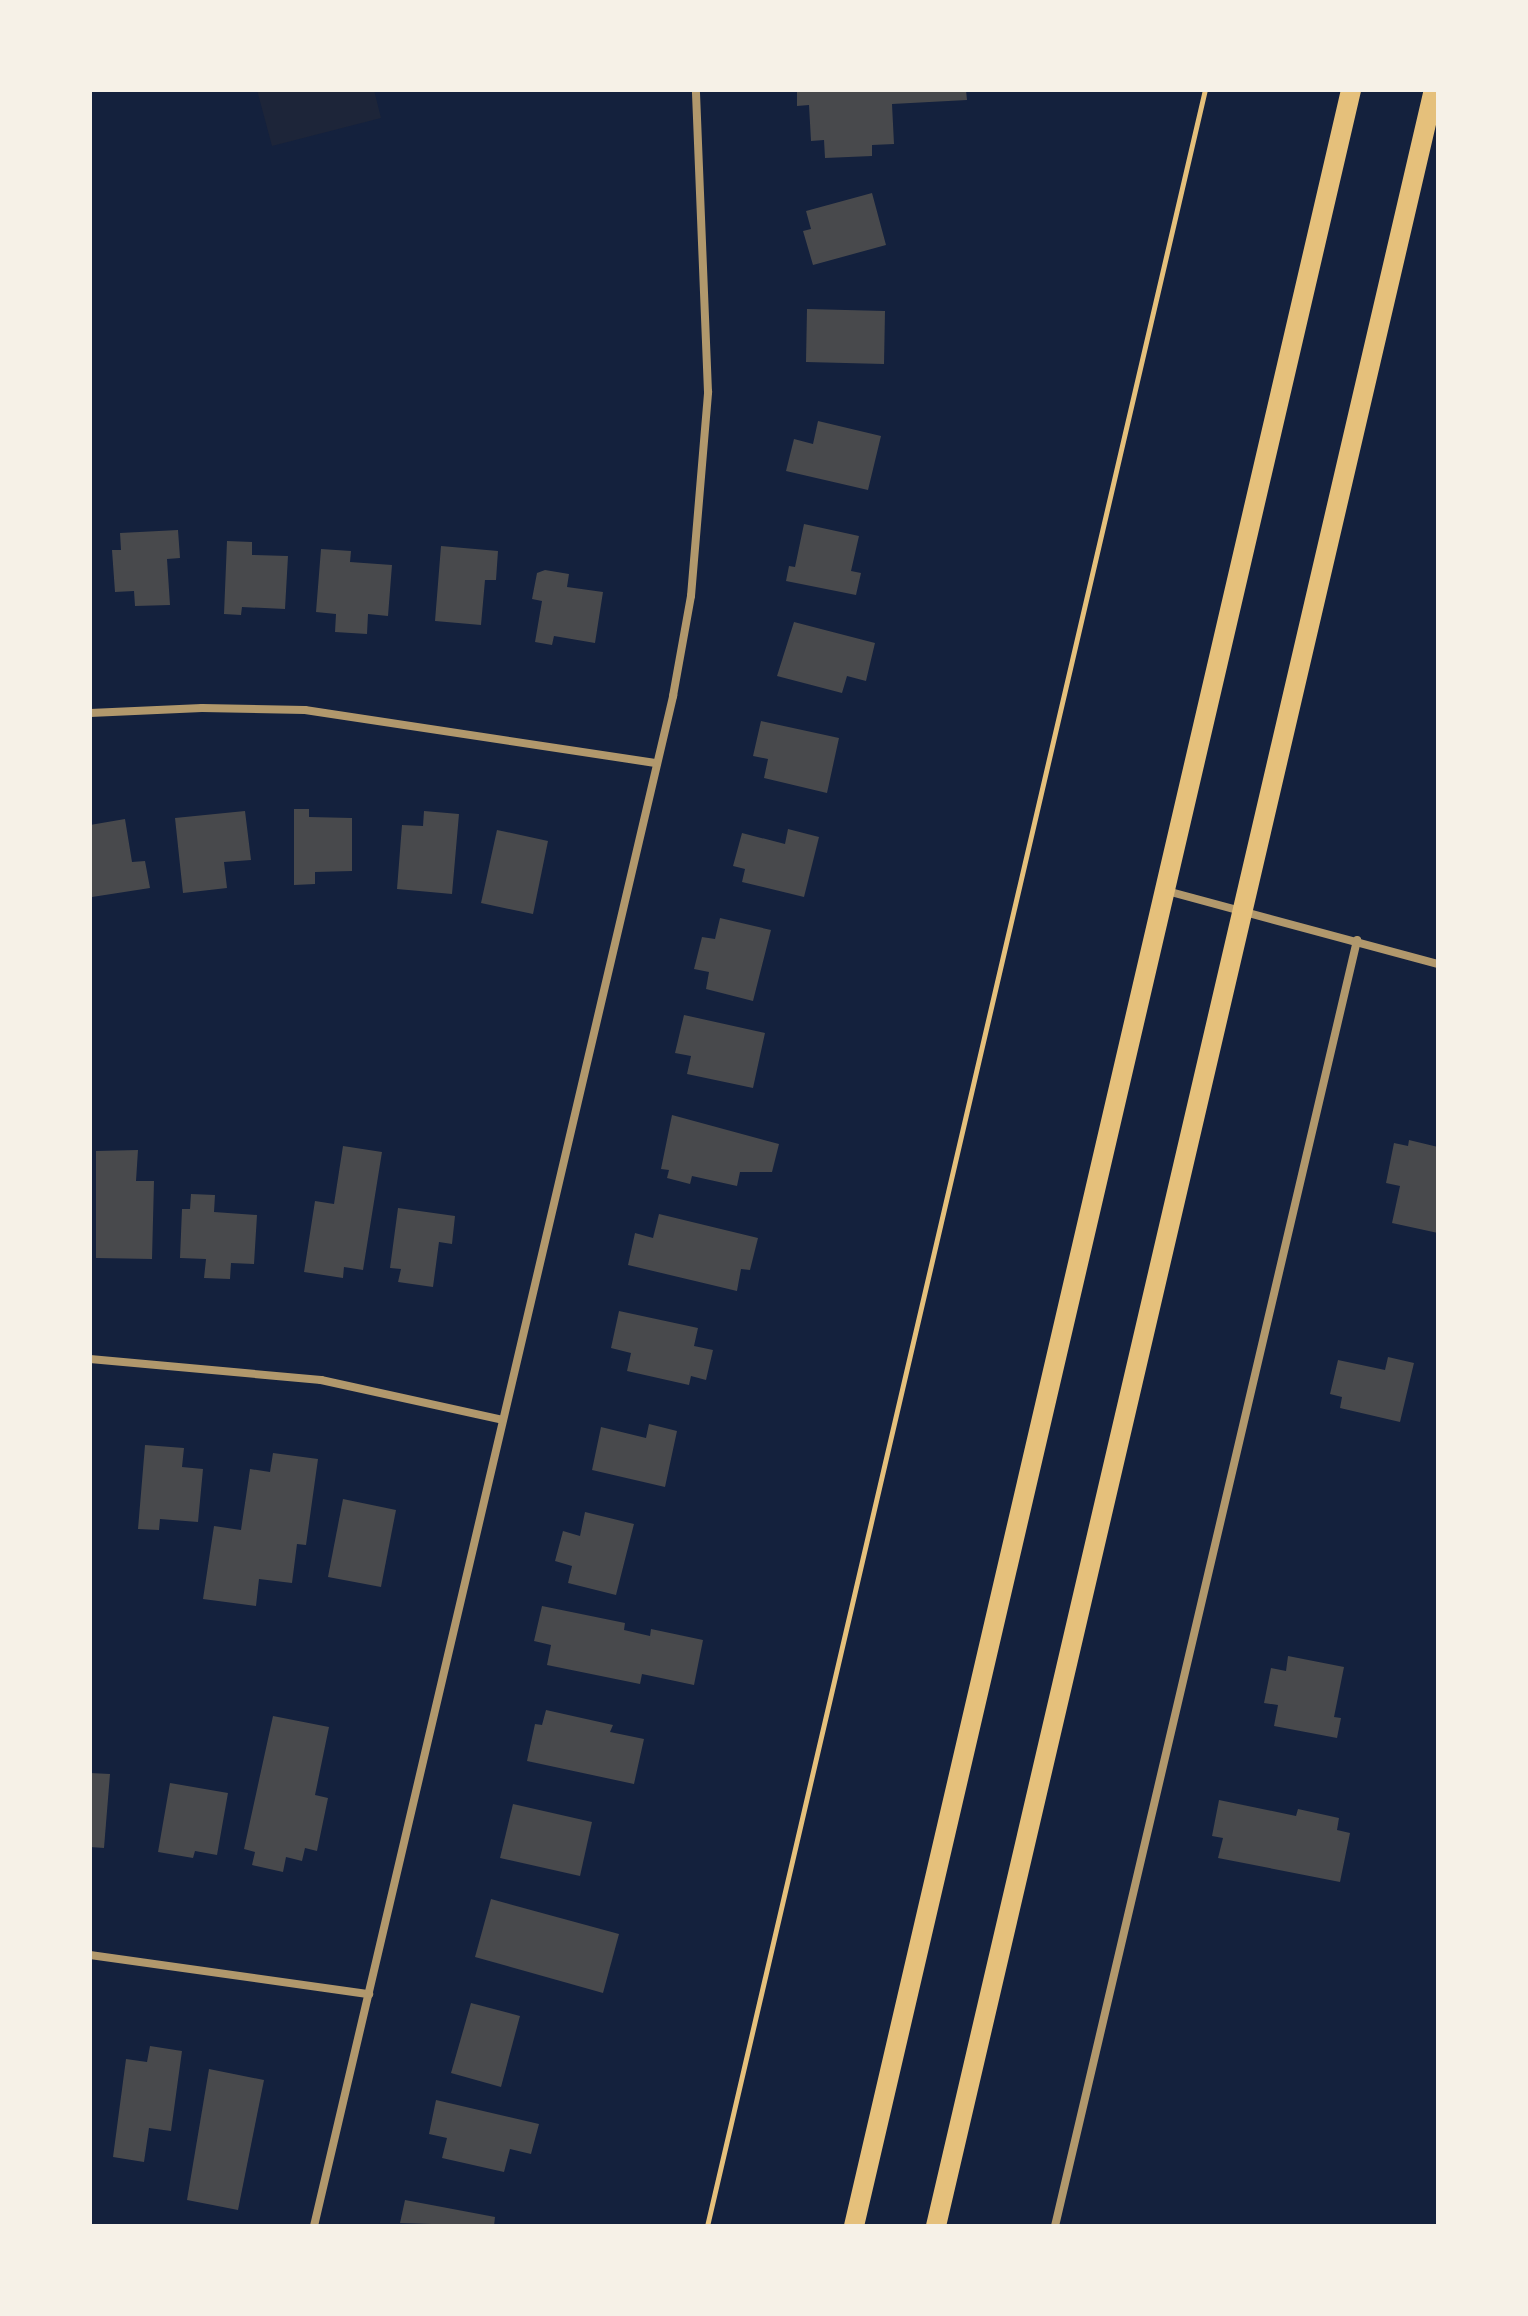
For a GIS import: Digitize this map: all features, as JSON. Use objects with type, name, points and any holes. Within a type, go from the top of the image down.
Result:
[{"type":"main road","points":[[854,2226],[1351,90]]},
{"type":"main road","points":[[936,2226],[1245,912],[1434,90]]},
{"type":"street","points":[[314,2226],[657,763],[691,596],[704,494],[707,331],[696,90]]},
{"type":"street","points":[[90,713],[305,710],[657,763]]},
{"type":"street","points":[[1167,891],[1438,964]]},
{"type":"street","points":[[1055,2226],[1357,940]]},
{"type":"street","points":[[90,1359],[321,1380],[503,1420]]},
{"type":"street","points":[[90,1955],[369,1994]]},
{"type":"path","points":[[707,2226],[1205,90]]},
{"type":"shaded area","points":[[257,90],[374,90],[381,118],[272,146]]},
{"type":"building","points":[[797,90],[966,90],[967,100],[892,104],[894,144],[872,145],[872,156],[825,158],[824,140],[811,141],[809,105],[797,106]]},
{"type":"building","points":[[872,193],[886,245],[813,265],[803,231],[811,229],[806,211]]},
{"type":"building","points":[[807,309],[885,311],[884,364],[806,362]]},
{"type":"building","points":[[818,421],[881,436],[868,490],[786,471],[794,439],[813,444]]},
{"type":"building","points":[[804,524],[859,536],[851,571],[861,573],[856,595],[786,581],[789,566],[795,567]]},
{"type":"building","points":[[178,530],[180,558],[167,559],[170,605],[135,606],[134,591],[115,592],[112,550],[121,550],[120,533]]},
{"type":"building","points":[[227,541],[252,542],[252,555],[288,556],[285,609],[242,607],[241,615],[224,614]]},
{"type":"building","points":[[441,546],[498,551],[496,580],[485,580],[481,625],[435,621]]},
{"type":"building","points":[[321,549],[351,551],[350,562],[392,565],[388,616],[368,614],[367,634],[335,632],[336,614],[316,612]]},
{"type":"building","points":[[545,570],[569,574],[567,587],[603,592],[595,643],[554,636],[552,645],[535,642],[542,601],[532,599],[537,573]]},
{"type":"building","points":[[794,622],[875,643],[866,681],[847,676],[842,693],[777,676]]},
{"type":"building","points":[[761,721],[839,738],[827,793],[764,778],[768,759],[753,756]]},
{"type":"building","points":[[294,809],[309,809],[309,817],[352,818],[352,871],[315,872],[315,884],[294,885]]},
{"type":"building","points":[[245,811],[251,860],[224,862],[227,888],[183,893],[175,818]]},
{"type":"building","points":[[424,811],[459,814],[452,894],[397,889],[402,825],[423,826]]},
{"type":"building","points":[[125,819],[132,862],[145,861],[150,888],[92,897],[90,825]]},
{"type":"building","points":[[788,829],[819,837],[804,897],[742,882],[745,869],[733,866],[742,833],[785,844]]},
{"type":"building","points":[[497,830],[548,841],[533,914],[481,903]]},
{"type":"building","points":[[720,918],[771,930],[753,1001],[706,989],[709,972],[694,969],[702,937],[715,939]]},
{"type":"building","points":[[684,1015],[765,1033],[753,1088],[687,1074],[691,1056],[675,1053]]},
{"type":"building","points":[[672,1115],[779,1144],[772,1172],[740,1172],[737,1186],[692,1176],[690,1184],[667,1178],[669,1170],[661,1169]]},
{"type":"building","points":[[1409,1140],[1438,1147],[1438,1233],[1392,1223],[1400,1186],[1386,1183],[1394,1143],[1408,1146]]},
{"type":"building","points":[[343,1146],[382,1152],[363,1270],[344,1267],[343,1278],[304,1272],[315,1201],[334,1204]]},
{"type":"building","points":[[138,1150],[136,1181],[154,1181],[152,1259],[96,1258],[96,1151]]},
{"type":"building","points":[[191,1194],[215,1195],[214,1212],[257,1215],[254,1264],[231,1263],[230,1279],[204,1278],[206,1259],[180,1258],[182,1209],[190,1209]]},
{"type":"building","points":[[398,1208],[455,1216],[452,1244],[439,1242],[433,1287],[398,1282],[401,1269],[390,1268]]},
{"type":"building","points":[[659,1214],[758,1238],[750,1270],[741,1269],[737,1291],[628,1265],[635,1233],[653,1238]]},
{"type":"building","points":[[619,1311],[698,1328],[694,1346],[713,1350],[706,1380],[691,1376],[689,1385],[627,1371],[631,1353],[611,1348]]},
{"type":"building","points":[[1388,1357],[1414,1363],[1400,1422],[1340,1408],[1342,1397],[1330,1394],[1338,1360],[1385,1370]]},
{"type":"building","points":[[649,1424],[677,1431],[665,1487],[592,1470],[601,1427],[646,1438]]},
{"type":"building","points":[[145,1445],[184,1448],[182,1467],[203,1469],[198,1522],[160,1519],[159,1530],[138,1529]]},
{"type":"building","points":[[273,1453],[318,1459],[306,1545],[297,1544],[292,1583],[259,1579],[256,1606],[203,1599],[214,1526],[241,1530],[250,1469],[270,1472]]},
{"type":"building","points":[[343,1499],[396,1510],[381,1587],[328,1577]]},
{"type":"building","points":[[585,1512],[634,1524],[616,1595],[568,1583],[572,1566],[555,1561],[563,1531],[580,1536]]},
{"type":"building","points":[[542,1606],[625,1623],[624,1630],[650,1636],[651,1629],[703,1640],[694,1685],[642,1674],[640,1684],[547,1665],[551,1645],[534,1641]]},
{"type":"building","points":[[1288,1656],[1344,1667],[1334,1717],[1341,1718],[1337,1738],[1274,1726],[1278,1705],[1264,1703],[1271,1668],[1286,1671]]},
{"type":"building","points":[[546,1710],[613,1725],[610,1732],[644,1739],[634,1784],[527,1761],[535,1724],[542,1725]]},
{"type":"building","points":[[273,1716],[329,1727],[315,1795],[328,1798],[317,1851],[305,1848],[302,1861],[286,1857],[283,1872],[252,1865],[255,1852],[244,1849]]},
{"type":"building","points":[[90,1773],[110,1774],[104,1848],[90,1847]]},
{"type":"building","points":[[170,1783],[228,1793],[217,1855],[195,1851],[193,1858],[158,1852]]},
{"type":"building","points":[[1219,1800],[1296,1816],[1298,1809],[1339,1818],[1337,1830],[1350,1833],[1340,1882],[1218,1858],[1223,1838],[1212,1836]]},
{"type":"building","points":[[513,1804],[592,1822],[580,1876],[500,1858]]},
{"type":"building","points":[[491,1899],[619,1934],[603,1993],[475,1957]]},
{"type":"building","points":[[471,2003],[520,2016],[501,2087],[451,2073]]},
{"type":"building","points":[[150,2046],[182,2051],[171,2131],[149,2128],[144,2162],[113,2157],[126,2059],[147,2062]]},
{"type":"building","points":[[209,2069],[264,2080],[238,2210],[187,2200]]},
{"type":"building","points":[[436,2100],[539,2124],[531,2154],[510,2149],[504,2172],[442,2158],[447,2138],[429,2134]]},
{"type":"building","points":[[405,2200],[495,2217],[494,2226],[400,2223]]}]
